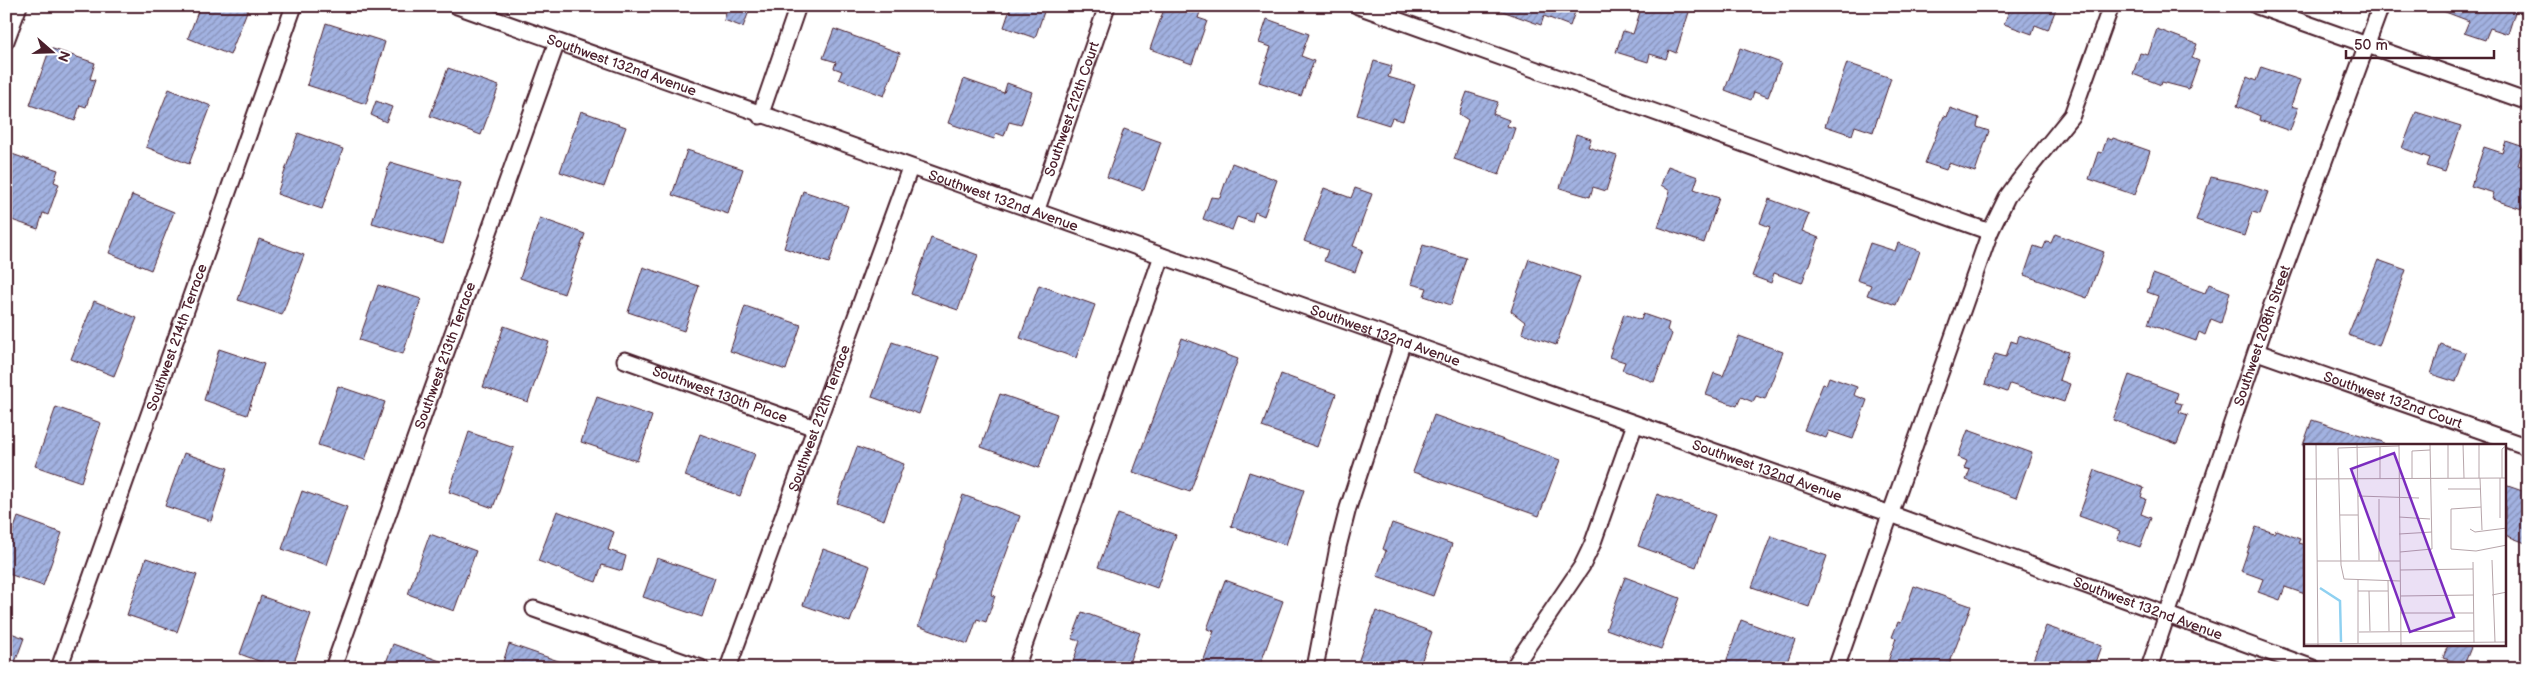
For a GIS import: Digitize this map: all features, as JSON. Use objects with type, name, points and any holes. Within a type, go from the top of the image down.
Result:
[{"type":"street","points":[[6,41],[18,6]]},
{"type":"street","name":"Southwest 214th Terrace","points":[[59,668],[294,6]]},
{"type":"street","name":"Southwest 132nd Avenue","points":[[457,6],[760,116],[1891,514],[2313,668]]},
{"type":"street","points":[[760,116],[798,6]]},
{"type":"street","name":"Southwest 212th Court","points":[[1036,212],[1107,6]]},
{"type":"street","points":[[1358,6],[1990,232]]},
{"type":"street","points":[[1836,668],[1990,232],[2007,196],[2072,115],[2112,6]]},
{"type":"street","points":[[2257,6],[2528,102]]},
{"type":"street","name":"Southwest 208th Street","points":[[2149,668],[2257,352],[2381,6]]},
{"type":"street","name":"Southwest 213th Terrace","points":[[333,668],[557,42]]},
{"type":"street","name":"Southwest 212th Terrace","points":[[728,668],[910,168]]},
{"type":"street","points":[[1016,668],[1162,256]]},
{"type":"street","points":[[1315,668],[1338,547],[1348,508],[1403,341]]},
{"type":"street","name":"Southwest 132nd Court","points":[[2257,352],[2528,447]]},
{"type":"street","name":"Southwest 130th Place","points":[[625,360],[815,428]]},
{"type":"street","points":[[1513,668],[1582,566],[1592,545],[1635,424]]},
{"type":"street","points":[[534,609],[701,668]]},
{"type":"building","points":[[200,6],[249,6],[230,55],[188,38]]},
{"type":"building","points":[[728,6],[751,6],[743,27],[724,20]]},
{"type":"building","points":[[1011,6],[1046,6],[1035,38],[1004,27]]},
{"type":"building","points":[[1165,6],[1202,6],[1198,18],[1207,21],[1192,64],[1150,49]]},
{"type":"building","points":[[1495,6],[1577,6],[1570,26],[1544,16],[1541,25],[1494,8]]},
{"type":"building","points":[[1642,6],[1691,6],[1676,53],[1669,50],[1666,59],[1650,54],[1648,62],[1616,52],[1623,31],[1633,34]]},
{"type":"building","points":[[2011,6],[2057,6],[2048,30],[2035,25],[2032,34],[2004,24]]},
{"type":"building","points":[[2435,6],[2517,6],[2508,34],[2490,28],[2485,40],[2464,33],[2469,21],[2435,8]]},
{"type":"building","points":[[1267,19],[1309,34],[1301,56],[1314,61],[1301,96],[1259,82],[1271,47],[1259,43]]},
{"type":"building","points":[[326,23],[385,42],[366,104],[307,85]]},
{"type":"building","points":[[834,29],[900,53],[884,96],[839,79],[842,71],[834,68],[836,62],[823,58]]},
{"type":"building","points":[[2157,29],[2197,44],[2192,58],[2199,61],[2189,89],[2162,82],[2161,85],[2133,74],[2140,53],[2148,55]]},
{"type":"building","points":[[50,48],[95,63],[90,79],[95,80],[86,107],[80,105],[75,121],[30,105]]},
{"type":"building","points":[[1740,48],[1781,63],[1768,97],[1754,92],[1751,100],[1725,90]]},
{"type":"building","points":[[1374,61],[1392,66],[1388,77],[1415,85],[1403,121],[1392,118],[1389,125],[1357,115]]},
{"type":"building","points":[[1847,63],[1891,78],[1873,132],[1855,126],[1852,135],[1825,126]]},
{"type":"building","points":[[2261,67],[2300,80],[2291,106],[2298,108],[2290,131],[2259,120],[2260,116],[2237,106],[2247,77],[2256,81]]},
{"type":"building","points":[[448,68],[499,86],[481,135],[430,116]]},
{"type":"building","points":[[964,79],[1004,93],[1007,83],[1032,92],[1021,125],[1009,122],[1004,136],[996,133],[994,139],[948,123]]},
{"type":"building","points":[[169,89],[211,106],[189,164],[146,147]]},
{"type":"building","points":[[1467,92],[1498,102],[1493,114],[1509,120],[1507,126],[1515,128],[1499,175],[1454,159],[1468,120],[1459,114]]},
{"type":"building","points":[[376,101],[392,107],[386,122],[371,115]]},
{"type":"building","points":[[1950,108],[1979,118],[1977,127],[1989,131],[1975,172],[1949,163],[1946,170],[1925,163],[1944,116],[1947,117]]},
{"type":"building","points":[[581,111],[626,127],[604,187],[560,172]]},
{"type":"building","points":[[2416,112],[2461,126],[2445,172],[2427,166],[2430,158],[2402,148]]},
{"type":"building","points":[[1124,129],[1161,142],[1144,190],[1107,177]]},
{"type":"building","points":[[298,133],[343,149],[322,209],[277,194]]},
{"type":"building","points":[[1576,134],[1591,139],[1588,147],[1617,156],[1606,191],[1593,187],[1590,197],[1560,188]]},
{"type":"building","points":[[2107,138],[2112,140],[2113,138],[2150,151],[2135,195],[2089,179],[2098,152],[2102,153]]},
{"type":"building","points":[[2506,141],[2524,147],[2518,165],[2528,168],[2528,192],[2522,209],[2492,199],[2494,193],[2471,186],[2484,147],[2502,153]]},
{"type":"building","points":[[687,150],[743,169],[728,214],[672,195]]},
{"type":"building","points":[[12,154],[58,170],[54,182],[59,184],[48,215],[43,213],[38,229],[6,218],[6,171]]},
{"type":"building","points":[[390,162],[461,183],[443,244],[372,223]]},
{"type":"building","points":[[1232,163],[1277,180],[1264,216],[1255,212],[1252,222],[1237,217],[1232,230],[1203,219],[1211,197],[1220,198]]},
{"type":"building","points":[[1668,166],[1698,177],[1694,189],[1719,198],[1704,243],[1658,227],[1670,191],[1661,185]]},
{"type":"building","points":[[2211,177],[2268,192],[2260,214],[2252,212],[2244,236],[2196,220]]},
{"type":"building","points":[[1324,188],[1351,198],[1355,188],[1372,194],[1353,246],[1363,250],[1355,272],[1324,261],[1328,250],[1304,241]]},
{"type":"building","points":[[803,191],[848,206],[829,263],[784,248]]},
{"type":"building","points":[[132,195],[174,212],[151,270],[109,253]]},
{"type":"building","points":[[1769,199],[1809,214],[1802,231],[1819,238],[1802,283],[1774,273],[1771,283],[1752,276],[1770,227],[1760,223]]},
{"type":"building","points":[[540,218],[585,234],[564,294],[520,278]]},
{"type":"building","points":[[2055,234],[2104,252],[2087,298],[2024,275],[2034,246],[2043,249],[2046,242],[2051,243]]},
{"type":"building","points":[[931,238],[978,255],[958,310],[911,294]]},
{"type":"building","points":[[259,239],[304,255],[282,315],[238,300]]},
{"type":"building","points":[[1870,243],[1895,251],[1898,243],[1920,251],[1910,280],[1907,279],[1896,305],[1867,295],[1871,285],[1857,280]]},
{"type":"building","points":[[1423,245],[1466,258],[1451,305],[1424,296],[1427,288],[1411,284]]},
{"type":"building","points":[[1529,259],[1580,277],[1556,345],[1522,333],[1525,322],[1511,311]]},
{"type":"building","points":[[2378,260],[2406,270],[2379,346],[2348,335]]},
{"type":"building","points":[[643,267],[699,286],[684,331],[628,312]]},
{"type":"building","points":[[2153,274],[2205,293],[2209,284],[2230,292],[2221,323],[2211,319],[2205,335],[2199,332],[2196,341],[2148,324],[2158,296],[2147,292]]},
{"type":"building","points":[[378,285],[421,299],[403,354],[359,340]]},
{"type":"building","points":[[1039,285],[1095,305],[1076,358],[1020,338]]},
{"type":"building","points":[[94,301],[137,318],[114,376],[71,359]]},
{"type":"building","points":[[745,306],[801,325],[786,370],[730,351]]},
{"type":"building","points":[[1624,314],[1641,320],[1643,314],[1669,323],[1667,330],[1672,334],[1654,382],[1622,370],[1625,362],[1609,357]]},
{"type":"building","points":[[504,326],[549,342],[528,402],[483,387]]},
{"type":"building","points":[[2019,335],[2068,352],[2059,380],[2070,384],[2064,402],[2010,384],[2007,392],[1985,384],[1995,354],[2006,357],[2011,341],[2017,343]]},
{"type":"building","points":[[1739,336],[1783,352],[1765,399],[1756,396],[1753,402],[1741,397],[1737,406],[1706,395],[1714,373],[1723,376]]},
{"type":"building","points":[[1182,338],[1238,359],[1190,492],[1133,472]]},
{"type":"building","points":[[892,342],[939,358],[919,414],[872,397]]},
{"type":"building","points":[[2441,344],[2466,353],[2456,382],[2431,374]]},
{"type":"building","points":[[219,349],[264,364],[247,415],[204,400]]},
{"type":"building","points":[[1281,374],[1336,394],[1317,447],[1262,427]]},
{"type":"building","points":[[2129,375],[2178,393],[2175,402],[2182,404],[2179,412],[2188,415],[2177,444],[2113,420]]},
{"type":"building","points":[[1829,377],[1857,387],[1854,395],[1867,400],[1853,439],[1829,431],[1826,438],[1804,430],[1823,384],[1826,385]]},
{"type":"building","points":[[338,386],[385,402],[365,460],[318,445]]},
{"type":"building","points":[[1000,394],[1057,414],[1039,468],[981,447]]},
{"type":"building","points":[[597,397],[652,416],[637,461],[581,442]]},
{"type":"building","points":[[56,407],[101,423],[81,482],[35,466]]},
{"type":"building","points":[[1434,415],[1560,460],[1539,516],[1413,472]]},
{"type":"building","points":[[2312,420],[2383,442],[2383,444],[2303,445]]},
{"type":"building","points":[[1968,430],[2032,453],[2016,498],[1966,480],[1970,470],[1964,468],[1967,461],[1958,457]]},
{"type":"building","points":[[469,432],[514,448],[493,508],[449,492]]},
{"type":"building","points":[[700,434],[755,454],[740,496],[685,476]]},
{"type":"building","points":[[857,447],[904,464],[884,520],[837,503]]},
{"type":"building","points":[[184,453],[228,468],[211,521],[165,506]]},
{"type":"building","points":[[2095,470],[2144,488],[2141,497],[2146,499],[2141,514],[2151,518],[2140,547],[2117,539],[2120,531],[2079,516]]},
{"type":"building","points":[[1249,472],[1304,490],[1286,545],[1231,526]]},
{"type":"building","points":[[2506,485],[2528,493],[2528,544],[2506,535]]},
{"type":"building","points":[[302,491],[347,507],[327,565],[282,549]]},
{"type":"building","points":[[1657,494],[1715,515],[1696,567],[1638,546]]},
{"type":"building","points":[[963,495],[1020,516],[991,595],[995,596],[986,622],[977,619],[968,644],[918,626]]},
{"type":"building","points":[[557,511],[614,532],[608,550],[626,556],[622,571],[602,565],[596,582],[538,561]]},
{"type":"building","points":[[1118,514],[1176,535],[1157,588],[1098,567]]},
{"type":"building","points":[[18,517],[62,533],[43,586],[6,573],[6,551]]},
{"type":"building","points":[[1392,523],[1452,544],[1433,596],[1377,576],[1386,551],[1383,549]]},
{"type":"building","points":[[2256,527],[2274,533],[2276,530],[2300,539],[2298,543],[2304,545],[2304,594],[2285,587],[2280,600],[2258,592],[2263,579],[2241,571]]},
{"type":"building","points":[[430,534],[476,551],[454,611],[408,594]]},
{"type":"building","points":[[1771,536],[1827,556],[1809,607],[1752,587]]},
{"type":"building","points":[[823,549],[870,566],[850,622],[803,605]]},
{"type":"building","points":[[146,558],[197,575],[177,632],[127,615]]},
{"type":"building","points":[[657,558],[715,578],[702,617],[643,597]]},
{"type":"building","points":[[1625,577],[1680,598],[1661,649],[1606,629]]},
{"type":"building","points":[[1225,580],[1283,601],[1259,668],[1201,668],[1214,631],[1207,629]]},
{"type":"building","points":[[1914,586],[1971,606],[1948,668],[1886,668],[1896,638],[1892,637],[1898,622],[1901,623]]},
{"type":"building","points":[[261,596],[311,614],[292,668],[277,668],[240,654]]},
{"type":"building","points":[[1376,611],[1432,632],[1419,668],[1356,668]]},
{"type":"building","points":[[1082,612],[1140,633],[1127,668],[1071,668],[1080,641],[1072,639]]},
{"type":"building","points":[[1741,620],[1795,640],[1785,668],[1724,668]]},
{"type":"building","points":[[2046,626],[2102,646],[2094,668],[2030,668]]},
{"type":"building","points":[[6,631],[24,638],[13,668],[6,668]]},
{"type":"building","points":[[393,644],[454,666],[453,668],[384,668]]},
{"type":"building","points":[[509,644],[570,665],[569,668],[501,668]]},
{"type":"building","points":[[2448,646],[2472,646],[2464,665],[2443,658]]}]
